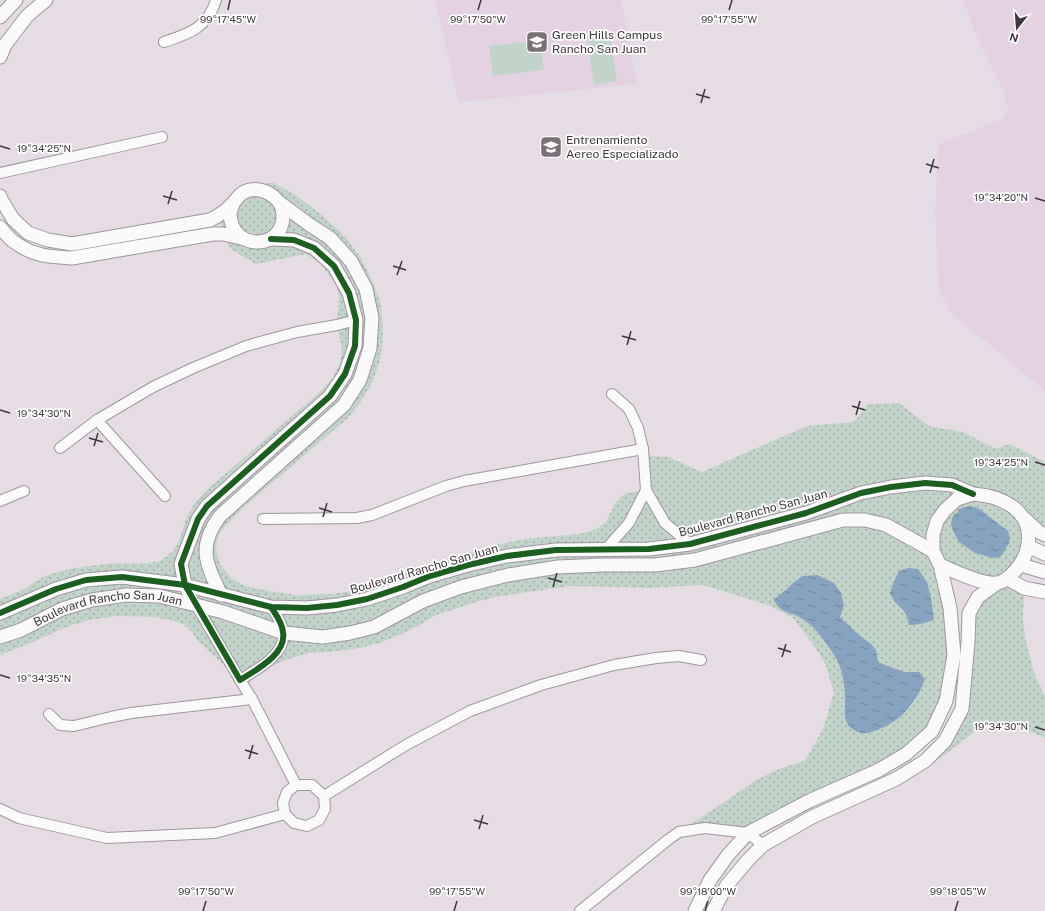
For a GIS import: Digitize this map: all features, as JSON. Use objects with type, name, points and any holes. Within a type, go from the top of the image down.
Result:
[{"type":"street","points":[[0,17],[16,0]]},
{"type":"street","points":[[0,57],[5,45],[27,16],[46,0]]},
{"type":"street","points":[[164,42],[188,34],[196,29],[210,14],[216,0]]},
{"type":"street","points":[[0,23],[14,33]]},
{"type":"street","points":[[0,173],[162,137]]},
{"type":"street","points":[[0,196],[13,219],[28,232],[48,240],[72,244],[210,220],[233,204],[241,195],[251,190],[262,190],[273,195],[280,203],[330,238],[351,260],[366,289],[372,318],[370,348],[360,380],[344,405],[220,516],[212,526],[206,541],[206,557],[210,571],[221,595]]},
{"type":"street","points":[[271,239],[278,232],[283,223],[283,213],[280,203]]},
{"type":"street","points":[[233,204],[230,216],[233,228],[241,238]]},
{"type":"street","points":[[0,227],[6,239],[29,251],[48,257],[72,258],[213,234],[223,234],[241,238],[250,242],[261,242],[271,239],[294,240],[314,248],[334,266],[349,293],[356,320],[355,346],[345,374],[330,396],[207,506],[198,519],[181,564],[185,585],[252,698],[296,785]]},
{"type":"street","points":[[60,448],[97,420],[154,387],[193,368],[246,346],[297,332],[356,320]]},
{"type":"street","points":[[612,394],[629,409],[638,428],[643,449],[646,490],[666,523],[690,544]]},
{"type":"street","points":[[97,420],[165,496]]},
{"type":"street","points":[[263,519],[357,518],[372,515],[446,486],[464,481],[643,449]]},
{"type":"street","name":"Boulevard Rancho San Juan","points":[[0,613],[56,589],[86,580],[122,577],[185,585],[271,607],[307,608],[337,605],[367,599],[430,576],[468,565],[508,556],[556,550],[649,549],[690,544],[806,513],[861,493],[891,487],[925,483],[952,486],[973,494],[986,495],[1001,500],[1014,508],[1043,533]]},
{"type":"street","points":[[606,549],[629,523],[646,490]]},
{"type":"street","points":[[0,501],[24,491]]},
{"type":"street","name":"Boulevard Rancho San Juan","points":[[695,911],[710,880],[728,855],[748,833],[809,801],[879,770],[906,754],[932,731],[946,700],[954,655],[950,608],[940,565],[933,551],[933,535],[937,521],[944,510],[957,498],[973,494]]},
{"type":"street","points":[[713,911],[727,885],[763,844],[812,817],[896,780],[925,761],[945,741],[962,709],[969,613],[978,597],[1025,566],[1039,550],[1028,532],[1023,517]]},
{"type":"street","name":"Boulevard Rancho San Juan","points":[[0,637],[22,630],[62,609],[92,600],[126,595],[159,596],[222,612],[284,633],[322,637],[350,633],[374,627],[423,601],[461,587],[508,575],[558,567],[655,565],[695,560],[843,520],[865,520],[886,525],[933,551]]},
{"type":"street","points":[[185,552],[206,557]]},
{"type":"street","points":[[940,565],[981,581],[1002,581],[1024,588],[1045,592]]},
{"type":"street","points":[[1025,566],[1045,572]]},
{"type":"street","points":[[1025,566],[1037,576],[1045,579]]},
{"type":"street","points":[[1024,588],[1031,594],[1045,598]]},
{"type":"street","points":[[240,680],[270,660],[282,647],[284,633],[279,618],[271,607]]},
{"type":"street","points":[[324,796],[406,745],[470,712],[541,685],[614,665],[656,658],[679,656],[701,660]]},
{"type":"street","points":[[49,714],[60,725],[74,726],[131,713],[252,698]]},
{"type":"street","points":[[296,785],[312,785],[324,796],[325,809],[319,820],[307,826],[294,823],[285,814],[283,803],[287,792],[296,785]]},
{"type":"street","points":[[0,809],[19,818],[106,838],[215,833],[285,814]]},
{"type":"street","points":[[584,909],[668,839],[679,832],[705,828],[748,833],[763,844]]},
{"type":"shaded area","name":"Green Hills Campus Rancho San Juan","points":[[435,0],[621,0],[637,84],[459,102]]},
{"type":"shaded area","points":[[963,0],[1045,0],[1045,391],[953,315],[939,290],[935,210],[939,144],[1005,118],[1008,108],[1002,88],[974,30]]},
{"type":"green space","points":[[610,35],[617,81],[594,85],[587,38]]},
{"type":"green space","points":[[540,40],[544,70],[493,76],[489,46]]},
{"type":"green space","points":[[256,183],[274,183],[297,196],[345,236],[361,258],[372,280],[381,305],[383,334],[381,357],[373,381],[360,403],[348,418],[245,506],[218,535],[216,549],[220,564],[232,579],[245,586],[269,591],[296,595],[332,594],[363,589],[425,566],[495,545],[524,539],[579,534],[595,530],[606,522],[615,503],[624,494],[646,490],[643,449],[652,456],[668,457],[702,472],[807,426],[854,422],[868,404],[899,403],[929,426],[963,432],[996,449],[1009,444],[1045,462],[1045,532],[1028,533],[1008,579],[1024,588],[1023,619],[1025,637],[1034,673],[1045,697],[1045,738],[1020,727],[985,724],[927,768],[896,779],[925,761],[962,709],[969,613],[996,584],[940,565],[954,655],[932,731],[906,754],[748,833],[679,832],[756,780],[779,769],[805,761],[823,729],[834,692],[825,663],[793,618],[770,606],[703,585],[647,588],[569,586],[495,597],[436,615],[416,627],[380,643],[355,649],[309,653],[288,659],[240,680],[196,639],[193,633],[184,624],[154,617],[118,616],[89,620],[69,626],[0,655],[0,599],[20,591],[47,575],[74,568],[115,563],[148,563],[161,561],[173,551],[179,541],[187,516],[196,502],[209,488],[321,391],[333,377],[340,363],[342,350],[337,325],[339,297],[337,287],[321,264],[306,254],[256,264],[231,249],[223,234],[219,215],[240,191]]},
{"type":"water","points":[[969,506],[978,508],[1008,531],[1010,538],[1009,543],[1000,557],[993,558],[975,553],[959,542],[953,531],[951,523],[953,516],[959,509]]},
{"type":"water","points":[[908,568],[918,569],[927,582],[934,620],[922,624],[909,625],[907,616],[894,601],[890,593],[899,571]]},
{"type":"water","points":[[817,575],[834,583],[841,593],[844,605],[840,617],[871,644],[876,650],[878,662],[905,672],[919,672],[925,679],[921,689],[908,709],[897,719],[880,729],[860,733],[848,725],[845,716],[845,689],[843,676],[833,653],[816,630],[808,622],[783,610],[774,600],[802,576]]},
{"type":"cycle path","points":[[271,239],[294,240],[314,248],[334,266],[349,293],[356,320],[355,346],[345,374],[330,396],[207,506],[198,519],[181,564],[185,585],[240,680],[269,660],[280,647],[283,640],[281,625],[271,607]]},
{"type":"cycle path","points":[[0,613],[56,589],[86,580],[122,577],[185,585],[271,607],[307,608],[337,605],[367,599],[430,576],[507,556],[556,550],[649,549],[690,544],[806,513],[861,493],[891,487],[925,483],[952,485],[973,494]]},
{"type":"place","name":"Green Hills Campus Rancho San Juan","points":[[537,42]]},
{"type":"place","name":"Entrenamiento Aereo Especializado","points":[[551,147]]}]
